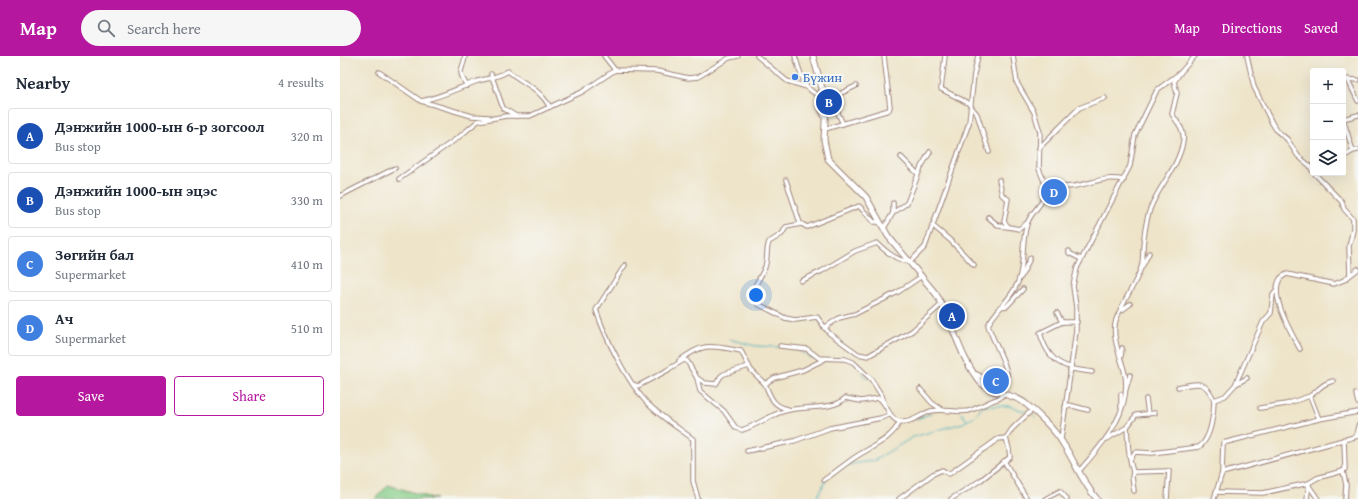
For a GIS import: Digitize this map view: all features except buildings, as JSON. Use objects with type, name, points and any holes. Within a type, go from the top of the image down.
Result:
[{"type":"main road","points":[[813,56],[826,103],[825,146],[828,159],[866,197],[893,243],[922,276],[942,304],[957,340],[976,376],[987,388],[1002,395],[1017,398],[1032,410],[1061,440],[1097,499]]},
{"type":"main road","points":[[823,89],[819,95],[820,109],[825,116]]},
{"type":"street","points":[[466,56],[460,68],[467,86]]},
{"type":"street","points":[[604,56],[615,70]]},
{"type":"street","points":[[722,56],[724,61]]},
{"type":"street","points":[[399,179],[453,142],[478,121],[492,118],[530,116],[582,92],[615,70],[657,71],[688,78],[698,77],[724,61],[738,56]]},
{"type":"street","points":[[756,56],[787,81],[795,85],[807,87]]},
{"type":"street","points":[[795,56],[810,92],[819,95]]},
{"type":"street","points":[[825,129],[889,110],[890,107],[884,56]]},
{"type":"street","points":[[945,56],[941,89],[971,106],[977,114],[989,152]]},
{"type":"street","points":[[801,281],[822,271],[855,251],[877,243],[897,258],[910,262],[925,247],[969,123],[974,74],[978,56]]},
{"type":"street","points":[[1013,56],[1017,83],[1034,112],[1040,132],[1039,169],[1046,186],[1046,193],[1042,204],[1035,210],[1028,223],[1024,239],[1018,282]]},
{"type":"street","points":[[1140,270],[1143,239],[1150,209],[1177,160],[1183,142],[1184,133],[1172,114],[1177,93],[1174,82],[1195,56]]},
{"type":"street","points":[[1247,56],[1254,87],[1272,123],[1277,131],[1287,139],[1298,156],[1310,168]]},
{"type":"street","points":[[421,101],[442,97],[491,76],[503,74],[508,71],[514,74],[516,78],[538,90],[550,107]]},
{"type":"street","points":[[379,72],[421,101],[472,116],[492,118]]},
{"type":"street","points":[[1061,440],[1064,407],[1077,322],[1073,286],[1081,259],[1124,180],[1130,166],[1135,135],[1143,116],[1157,90],[1180,73]]},
{"type":"street","points":[[491,76],[502,108],[517,116]]},
{"type":"street","points":[[1358,80],[1348,80],[1358,101]]},
{"type":"street","points":[[831,98],[856,86]]},
{"type":"street","points":[[823,89],[831,98],[843,124]]},
{"type":"street","points":[[1039,149],[1079,108],[1105,98]]},
{"type":"street","points":[[1346,118],[1358,115]]},
{"type":"street","points":[[1346,129],[1353,151]]},
{"type":"street","points":[[1346,155],[1358,150]]},
{"type":"street","points":[[884,228],[894,213],[907,203],[918,174],[930,152]]},
{"type":"street","points":[[902,157],[918,174]]},
{"type":"street","points":[[340,196],[395,168]]},
{"type":"street","points":[[1318,176],[1342,202],[1344,209],[1353,219],[1353,230],[1349,246],[1350,275]]},
{"type":"street","points":[[1046,186],[1075,186],[1100,179],[1113,178],[1124,180]]},
{"type":"street","points":[[786,180],[801,224]]},
{"type":"street","points":[[999,180],[1002,195],[1008,199],[1004,222],[1009,228]]},
{"type":"street","points":[[893,203],[894,213]]},
{"type":"street","points":[[750,297],[755,283],[765,267],[768,256],[769,242],[782,234],[786,227],[801,224],[807,227],[859,206],[874,222],[880,222]]},
{"type":"street","points":[[988,217],[999,226],[1009,228],[1020,229],[1028,223]]},
{"type":"street","points":[[932,226],[951,241],[974,265]]},
{"type":"street","points":[[1069,251],[1069,253],[1081,259]]},
{"type":"street","points":[[1079,470],[1106,440],[1114,428],[1121,408],[1124,372],[1115,339],[1115,325],[1149,253]]},
{"type":"street","points":[[976,376],[977,374],[991,385],[1000,387],[1004,386],[1008,376],[1006,366],[992,338],[988,325],[1018,282],[1030,258]]},
{"type":"street","points":[[625,265],[596,310],[604,332],[632,385],[648,404],[665,419],[693,439],[693,481],[698,499]]},
{"type":"street","points":[[1235,385],[1263,322],[1271,313],[1273,294],[1277,289],[1280,279],[1287,274],[1334,284],[1350,275],[1358,268]]},
{"type":"street","points":[[824,328],[839,318],[855,314],[898,292],[922,276]]},
{"type":"street","points":[[999,308],[1007,306],[1023,288]]},
{"type":"street","points":[[1277,289],[1283,318],[1300,349]]},
{"type":"street","points":[[758,304],[785,318],[795,320],[817,317],[824,328],[858,354],[868,356],[912,332],[942,304]]},
{"type":"street","points":[[1120,313],[1130,304]]},
{"type":"street","points":[[1057,313],[1062,322]]},
{"type":"street","points":[[1077,322],[1062,322],[1040,333],[1043,345],[1050,356],[1064,366],[1070,369],[1092,372]]},
{"type":"street","points":[[667,370],[687,355],[711,346],[741,351],[749,366],[765,384],[771,398],[779,407],[789,410]]},
{"type":"street","points":[[780,346],[807,349],[819,358],[845,359],[853,362],[872,379],[882,396],[889,415],[900,421],[915,420],[929,412],[941,409],[967,411],[1000,398],[1002,395]]},
{"type":"street","points":[[1120,359],[1122,348]]},
{"type":"street","points":[[765,384],[774,378],[803,370],[826,358]]},
{"type":"street","points":[[629,380],[634,386],[638,386],[684,360],[687,361],[696,378],[700,391],[708,396],[740,430],[755,426],[764,419],[789,410],[838,404],[845,398],[861,401],[879,398],[884,403]]},
{"type":"street","points":[[696,378],[708,384],[716,384],[724,374],[749,366]]},
{"type":"street","points":[[1123,394],[1130,375]]},
{"type":"street","points":[[1214,400],[1224,396],[1235,385],[1246,378]]},
{"type":"street","points":[[1260,408],[1286,404],[1310,396],[1324,383],[1333,381]]},
{"type":"street","points":[[1131,458],[1135,452],[1171,451],[1199,447],[1203,445],[1208,435],[1214,400],[1210,388],[1196,383],[1178,387]]},
{"type":"street","points":[[920,389],[932,403],[941,409]]},
{"type":"street","points":[[1356,394],[1358,403]]},
{"type":"street","points":[[1310,396],[1319,419]]},
{"type":"street","points":[[1146,399],[1148,414]]},
{"type":"street","points":[[1064,407],[1069,405],[1088,410]]},
{"type":"street","points":[[951,499],[981,480],[1010,457],[1006,438],[1012,429],[1032,410]]},
{"type":"street","points":[[1214,499],[1222,473],[1223,443],[1319,419],[1358,412]]},
{"type":"street","points":[[1106,440],[1127,427],[1136,415],[1156,413]]},
{"type":"street","points":[[748,451],[794,441],[830,428],[882,418],[889,415]]},
{"type":"street","points":[[824,480],[855,457],[872,449],[896,429],[900,421]]},
{"type":"street","points":[[1222,473],[1357,436],[1358,426]]},
{"type":"street","points":[[1127,427],[1127,448],[1134,472],[1132,477],[1134,491]]},
{"type":"street","points":[[899,499],[937,472],[942,470],[949,474],[998,439],[1006,438]]},
{"type":"street","points":[[1344,439],[1346,462],[1345,469],[1343,471],[1346,485],[1345,499]]},
{"type":"street","points":[[1004,461],[1027,499]]},
{"type":"street","points":[[1134,472],[1169,471],[1167,499]]},
{"type":"street","points":[[1216,492],[1263,493],[1309,485],[1317,478],[1343,471]]},
{"type":"street","points":[[1307,499],[1309,485]]},
{"type":"street","points":[[1309,485],[1318,499]]},
{"type":"street","points":[[1045,499],[1060,491],[1067,499]]},
{"type":"green space","points":[[388,485],[436,499],[375,499]]},
{"type":"waterway","points":[[728,339],[756,346],[778,347]]},
{"type":"waterway","points":[[797,349],[809,357],[818,359]]},
{"type":"waterway","points":[[862,373],[869,379]]},
{"type":"waterway","points":[[848,465],[875,460],[913,437],[963,423],[976,415],[983,406],[1010,406],[1026,412]]},
{"type":"waterway","points":[[917,419],[932,413]]},
{"type":"waterway","points":[[961,413],[967,420]]},
{"type":"waterway","points":[[1032,414],[1035,417]]},
{"type":"waterway","points":[[901,420],[910,419]]},
{"type":"waterway","points":[[816,499],[826,480]]},
{"type":"place","name":"Бүжин","points":[[795,77]]},
{"type":"place","name":"Дэнжийн 1000-ын эцэс","points":[[829,102]]},
{"type":"place","name":"Ач","points":[[1054,192]]},
{"type":"place","name":"Дэнжийн 1000-ын 6-р зогсоол","points":[[952,316]]},
{"type":"place","name":"Зөгийн бал","points":[[996,381]]}]
